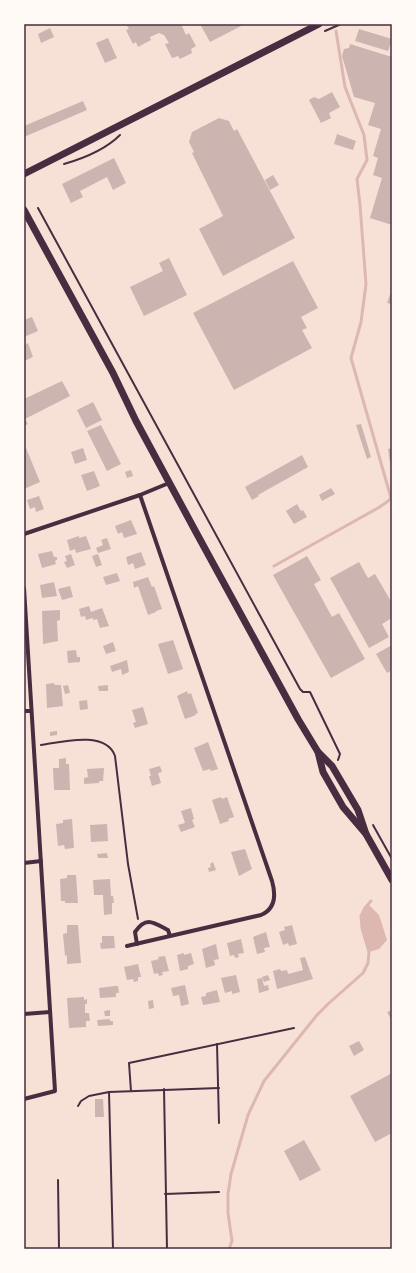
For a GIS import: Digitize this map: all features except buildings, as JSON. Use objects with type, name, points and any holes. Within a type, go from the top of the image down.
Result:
[{"type":"main road","points":[[24,174],[319,24]]},
{"type":"main road","points":[[24,210],[110,368],[136,421],[298,719],[318,752],[336,772],[358,810],[366,834]]},
{"type":"main road","points":[[318,752],[323,772],[344,807],[366,834],[392,880]]},
{"type":"street","points":[[24,534],[140,495],[170,482]]},
{"type":"street","points":[[127,946],[261,915],[268,912],[272,906],[275,895],[272,881],[140,495]]},
{"type":"street","points":[[24,588],[55,1091],[24,1099]]},
{"type":"street","points":[[24,711],[31,711]]},
{"type":"street","points":[[24,863],[41,861]]},
{"type":"street","points":[[138,944],[135,932],[144,923],[155,923],[168,930],[170,936]]},
{"type":"street","points":[[24,1014],[50,1012]]},
{"type":"path","points":[[38,208],[300,689],[303,692],[310,692],[335,743]]},
{"type":"path","points":[[40,745],[80,739],[103,744],[112,750],[115,756],[128,864],[140,926]]},
{"type":"path","points":[[131,1091],[129,1062],[294,1028]]},
{"type":"path","points":[[217,1044],[219,1123]]},
{"type":"path","points":[[78,1106],[81,1101],[89,1096],[109,1092],[218,1088]]},
{"type":"path","points":[[164,1089],[167,1249]]},
{"type":"path","points":[[109,1092],[113,1249]]},
{"type":"path","points":[[58,1180],[59,1249]]},
{"type":"path","points":[[165,1194],[219,1192]]},
{"type":"shaded area","points":[[368,904],[379,915],[387,940],[379,949],[369,952],[362,927],[364,909]]},
{"type":"waterway","points":[[274,566],[378,508],[391,498],[351,358],[361,322],[366,284],[357,179],[367,160],[364,135],[345,87],[336,31]]},
{"type":"waterway","points":[[229,1249],[232,1241],[228,1213],[228,1194],[231,1174],[248,1115],[264,1081],[317,1015],[363,973],[368,963],[369,952],[362,928],[361,916],[371,901]]}]
